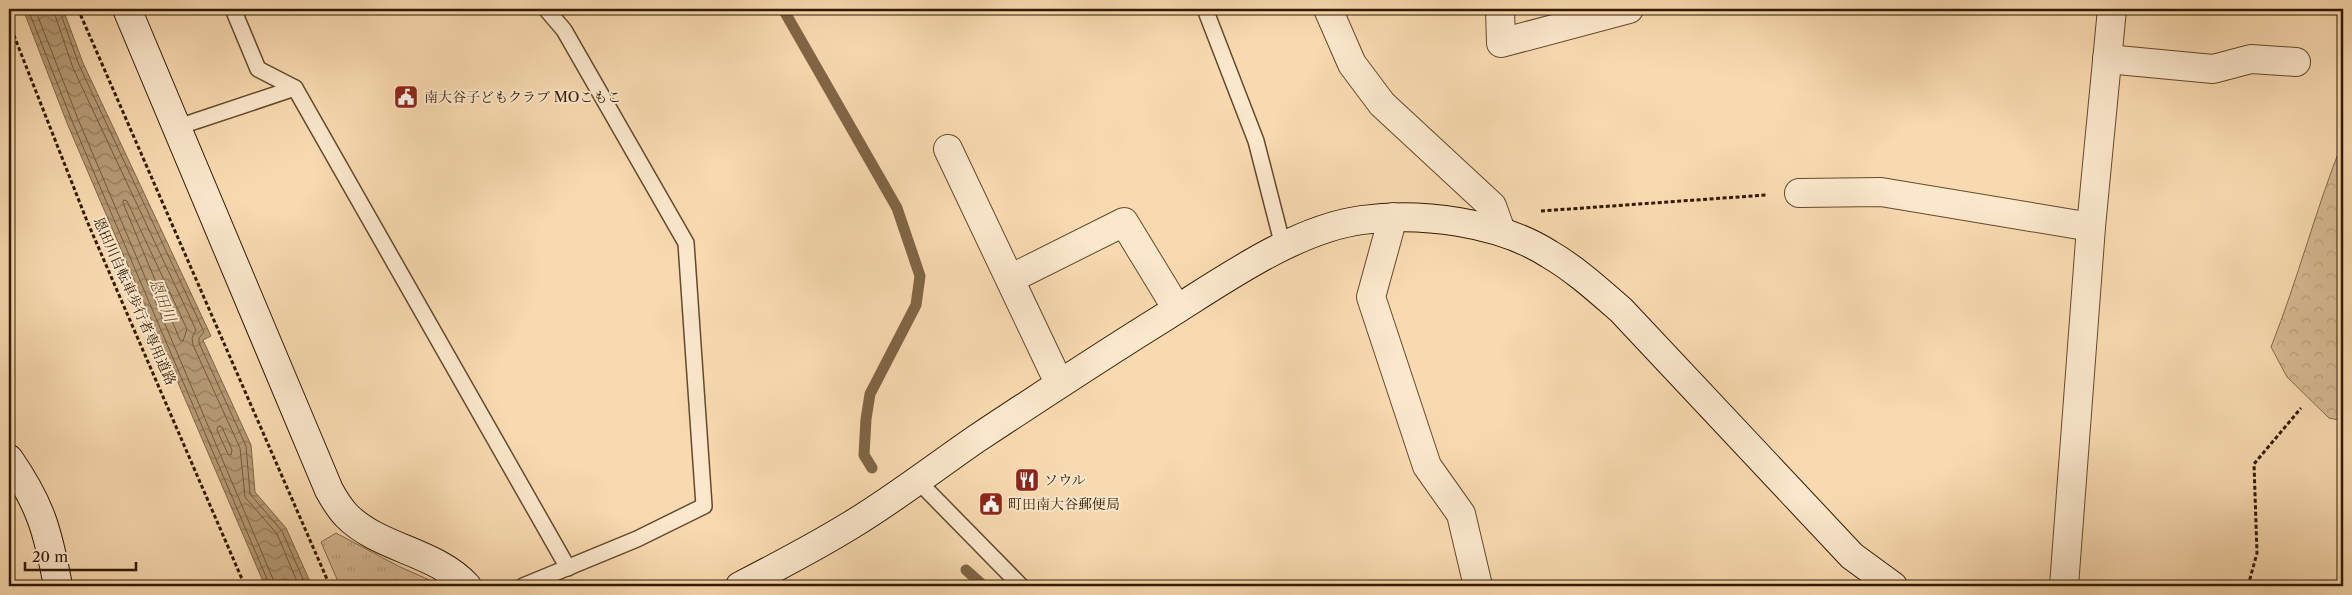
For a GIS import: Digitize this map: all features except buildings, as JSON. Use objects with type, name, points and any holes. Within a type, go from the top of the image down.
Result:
[{"type":"street","points":[[127,9],[175,128],[329,490],[348,517],[370,532],[434,562],[460,578],[467,586]]},
{"type":"street","points":[[1328,9],[1352,64],[1382,104],[1492,206],[1501,231]]},
{"type":"street","points":[[1500,9],[1501,43],[1629,9]]},
{"type":"street","points":[[2064,586],[2091,227],[2112,9]]},
{"type":"street","points":[[2107,59],[2213,69],[2251,59],[2296,62]]},
{"type":"street","points":[[948,149],[1059,383]]},
{"type":"street","points":[[1800,193],[1881,192],[2091,227]]},
{"type":"street","points":[[1393,217],[1371,297],[1427,466],[1461,514],[1478,586]]},
{"type":"street","points":[[740,586],[852,525],[1059,383],[1282,246],[1338,225],[1361,220],[1393,217],[1444,221],[1501,231],[1548,253],[1590,283],[1621,310],[1827,529],[1869,578],[1893,586]]},
{"type":"street","points":[[1010,279],[1124,222],[1177,309]]},
{"type":"street","points":[[9,459],[36,502],[46,528],[58,586]]},
{"type":"lane","points":[[233,9],[258,69],[295,88],[568,568]]},
{"type":"lane","points":[[523,586],[637,539],[704,506],[686,243],[564,30],[546,9]]},
{"type":"lane","points":[[1205,9],[1256,141],[1282,246]]},
{"type":"lane","points":[[175,128],[295,88]]},
{"type":"lane","points":[[917,480],[1021,586]]},
{"type":"path","points":[[78,9],[330,586]]},
{"type":"path","name":"恩田川自転車歩行者専用道路","points":[[9,23],[87,221],[245,586]]},
{"type":"path","points":[[1551,210],[1800,193]]},
{"type":"path","points":[[2248,586],[2257,553],[2254,464],[2301,408]]},
{"type":"green space","points":[[2343,141],[2343,421],[2329,418],[2287,377],[2271,347]]},
{"type":"green space","points":[[336,533],[398,566],[443,586],[340,586],[321,542]]},
{"type":"water","name":"恩田川","points":[[23,9],[63,9],[83,63],[211,336],[203,340],[251,445],[255,492],[286,528],[312,586],[265,586],[67,123]]},
{"type":"waterway","points":[[783,9],[897,208],[920,276],[916,305],[870,394],[866,419],[864,455],[872,468]]},
{"type":"waterway","points":[[966,570],[984,586]]},
{"type":"place","name":"南大谷子どもクラブ MOこもこ","points":[[406,97]]},
{"type":"place","name":"ソウル","points":[[1027,480]]},
{"type":"place","name":"町田南大谷郵便局","points":[[991,504]]}]
